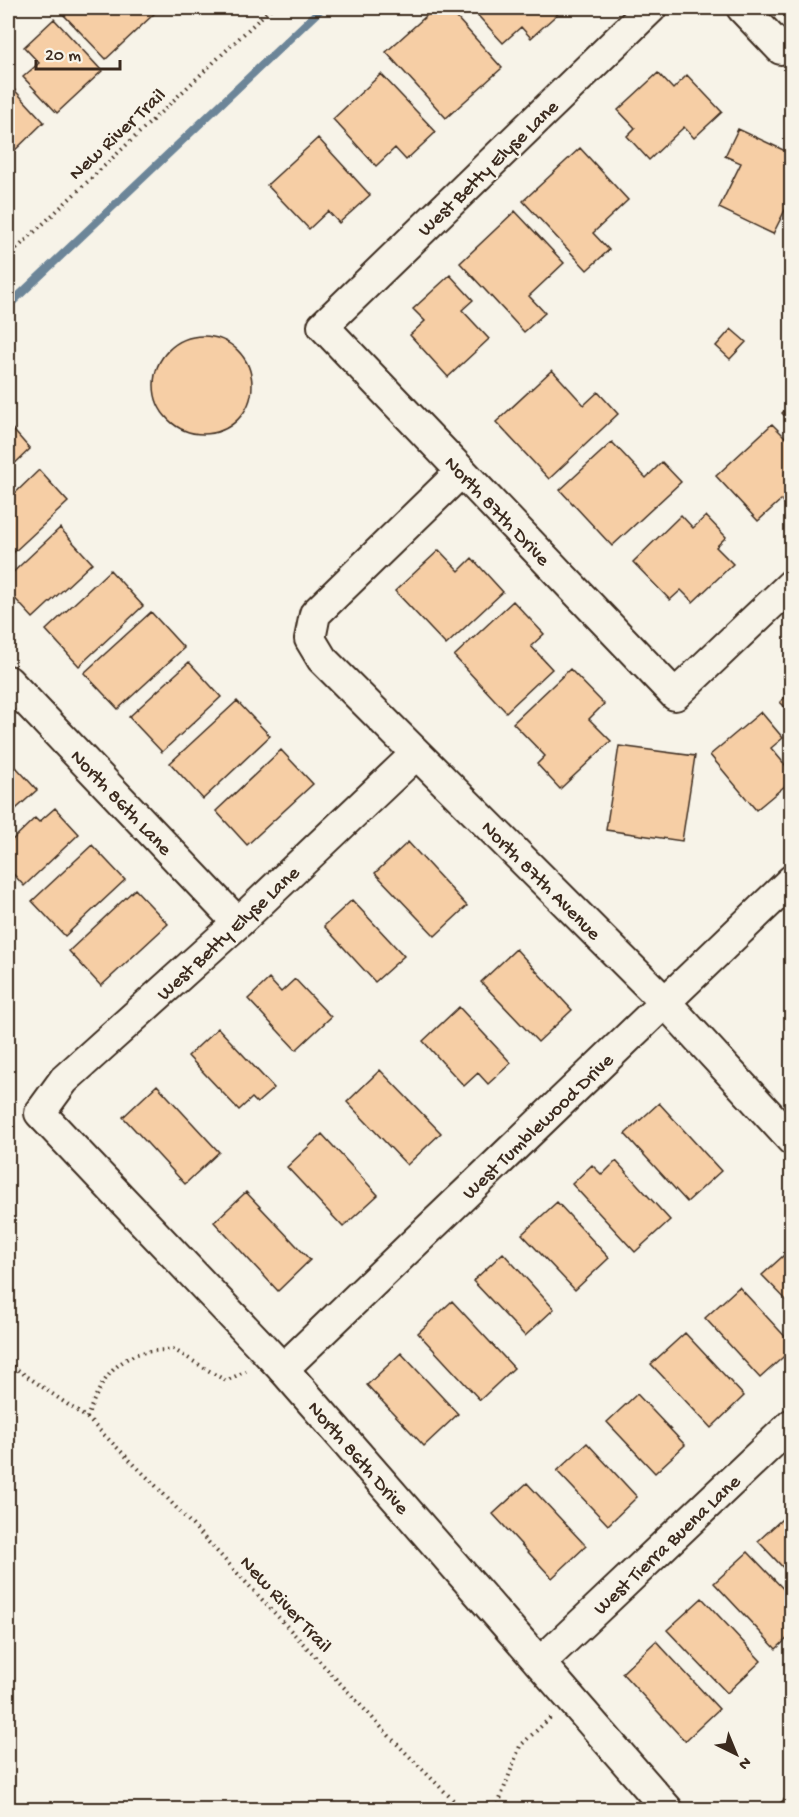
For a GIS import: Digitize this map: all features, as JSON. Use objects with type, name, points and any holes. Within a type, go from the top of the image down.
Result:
[{"type":"street","name":"West Betty Elyse Lane","points":[[322,326],[651,8]]},
{"type":"street","points":[[742,8],[781,49]]},
{"type":"street","name":"North 87th Drive","points":[[322,326],[675,695],[792,584]]},
{"type":"street","name":"North 87th Avenue","points":[[461,472],[315,614],[310,639],[322,659],[664,1001],[792,1140]]},
{"type":"street","name":"North 86th Lane","points":[[8,681],[238,923]]},
{"type":"street","name":"West Betty Elyse Lane","points":[[40,1113],[64,1080],[238,923],[416,754]]},
{"type":"street","name":"West Tumblewood Drive","points":[[274,1360],[792,880]]},
{"type":"street","name":"North 86th Drive","points":[[40,1113],[274,1360],[668,1809]]},
{"type":"street","name":"West Tierra Buena Lane","points":[[541,1662],[792,1424]]},
{"type":"path","name":"New River Trail","points":[[8,256],[271,8]]},
{"type":"path","points":[[87,1418],[93,1397],[109,1374],[135,1355],[173,1349],[225,1381],[274,1360]]},
{"type":"path","name":"New River Trail","points":[[8,1363],[87,1418],[155,1485],[394,1741],[463,1809]]},
{"type":"path","points":[[496,1809],[520,1746],[572,1698]]},
{"type":"building","points":[[66,8],[150,8],[155,13],[106,59],[61,12]]},
{"type":"building","points":[[435,8],[448,8],[502,68],[446,118],[386,52]]},
{"type":"building","points":[[471,8],[563,9],[531,38],[521,27],[503,43]]},
{"type":"building","points":[[54,19],[102,71],[57,113],[23,77],[39,63],[24,47]]},
{"type":"building","points":[[658,73],[673,89],[687,75],[722,112],[694,138],[684,127],[649,160],[627,136],[635,128],[618,110]]},
{"type":"building","points":[[381,74],[436,132],[406,160],[395,148],[376,166],[333,119]]},
{"type":"building","points":[[8,83],[44,122],[8,157]]},
{"type":"building","points":[[738,129],[792,154],[792,162],[786,173],[792,176],[792,196],[773,234],[719,208],[741,163],[725,156]]},
{"type":"building","points":[[318,138],[370,195],[339,223],[328,211],[309,229],[267,185]]},
{"type":"building","points":[[580,148],[628,200],[593,233],[609,250],[587,270],[523,201]]},
{"type":"building","points":[[515,211],[564,263],[529,296],[545,313],[524,332],[460,263]]},
{"type":"building","points":[[450,275],[473,300],[462,310],[489,339],[448,377],[410,335],[425,321],[413,309]]},
{"type":"building","points":[[731,329],[746,342],[730,359],[716,346]]},
{"type":"building","points":[[203,336],[222,340],[237,351],[248,366],[252,385],[248,404],[237,419],[222,430],[203,434],[184,430],[169,419],[158,404],[154,385],[158,366],[169,351],[184,340]]},
{"type":"building","points":[[552,370],[584,405],[598,392],[618,414],[549,479],[496,422]]},
{"type":"building","points":[[792,404],[792,423],[782,413]]},
{"type":"building","points":[[8,424],[30,449],[8,470]]},
{"type":"building","points":[[772,424],[792,444],[792,511],[781,500],[758,521],[716,476]]},
{"type":"building","points":[[612,442],[646,478],[662,462],[681,482],[612,546],[560,490]]},
{"type":"building","points":[[39,470],[68,502],[12,554],[8,549],[8,500]]},
{"type":"building","points":[[681,515],[693,528],[706,516],[726,537],[716,547],[733,564],[693,602],[681,590],[670,600],[633,562]]},
{"type":"building","points":[[60,528],[92,563],[33,618],[8,591],[8,577]]},
{"type":"building","points":[[439,550],[459,571],[472,558],[503,592],[446,645],[395,591]]},
{"type":"building","points":[[110,570],[143,606],[79,666],[46,630]]},
{"type":"building","points":[[513,601],[544,634],[531,646],[552,669],[506,712],[454,656]]},
{"type":"building","points":[[151,612],[184,648],[118,709],[84,673]]},
{"type":"building","points":[[189,662],[221,697],[162,752],[129,717]]},
{"type":"building","points":[[792,668],[792,685],[783,676]]},
{"type":"building","points":[[570,669],[604,704],[589,719],[611,741],[560,789],[537,764],[545,756],[513,723]]},
{"type":"building","points":[[792,691],[792,714],[780,702]]},
{"type":"building","points":[[237,701],[270,736],[203,799],[170,763]]},
{"type":"building","points":[[761,712],[783,738],[771,748],[792,773],[792,780],[756,810],[710,755]]},
{"type":"building","points":[[619,746],[695,756],[682,841],[606,830]]},
{"type":"building","points":[[281,750],[313,784],[247,845],[216,811]]},
{"type":"building","points":[[16,767],[37,790],[8,816],[8,774]]},
{"type":"building","points":[[55,808],[79,834],[24,886],[8,868],[8,844],[35,818],[39,822]]},
{"type":"building","points":[[408,842],[467,906],[435,936],[375,873]]},
{"type":"building","points":[[92,845],[125,880],[65,936],[32,901]]},
{"type":"building","points":[[135,889],[168,924],[101,986],[69,951]]},
{"type":"building","points":[[352,900],[404,956],[375,982],[324,926]]},
{"type":"building","points":[[516,949],[572,1010],[538,1042],[481,982]]},
{"type":"building","points":[[269,979],[281,992],[295,979],[331,1017],[296,1050],[248,999]]},
{"type":"building","points":[[459,1007],[511,1063],[488,1084],[478,1073],[464,1086],[423,1041]]},
{"type":"building","points":[[218,1028],[274,1088],[257,1103],[252,1098],[239,1110],[188,1056]]},
{"type":"building","points":[[380,1070],[441,1133],[407,1165],[347,1102]]},
{"type":"building","points":[[157,1085],[219,1152],[185,1184],[123,1117]]},
{"type":"building","points":[[659,1103],[721,1171],[687,1202],[625,1134]]},
{"type":"building","points":[[322,1134],[378,1195],[343,1227],[287,1167]]},
{"type":"building","points":[[616,1161],[670,1220],[635,1252],[572,1184],[592,1165],[602,1175]]},
{"type":"building","points":[[246,1192],[310,1260],[278,1291],[214,1222]]},
{"type":"building","points":[[557,1202],[609,1258],[575,1290],[522,1234]]},
{"type":"building","points":[[792,1248],[792,1306],[762,1275]]},
{"type":"building","points":[[503,1253],[554,1309],[525,1336],[473,1281]]},
{"type":"building","points":[[739,1287],[792,1344],[792,1349],[760,1378],[705,1318]]},
{"type":"building","points":[[452,1301],[514,1368],[480,1400],[418,1333]]},
{"type":"building","points":[[685,1333],[744,1396],[711,1428],[651,1364]]},
{"type":"building","points":[[401,1353],[458,1414],[424,1446],[367,1385]]},
{"type":"building","points":[[637,1394],[685,1445],[655,1473],[607,1422]]},
{"type":"building","points":[[587,1443],[637,1497],[608,1525],[557,1471]]},
{"type":"building","points":[[527,1483],[586,1546],[552,1578],[493,1514]]},
{"type":"building","points":[[792,1510],[792,1577],[758,1541]]},
{"type":"building","points":[[748,1552],[792,1598],[792,1634],[776,1649],[714,1583]]},
{"type":"building","points":[[702,1598],[761,1661],[727,1693],[667,1630]]},
{"type":"building","points":[[656,1641],[719,1709],[685,1741],[622,1673]]},
{"type":"building","points":[[791,1793],[792,1810],[773,1810]]},
{"type":"waterway","points":[[8,306],[322,8]]}]
